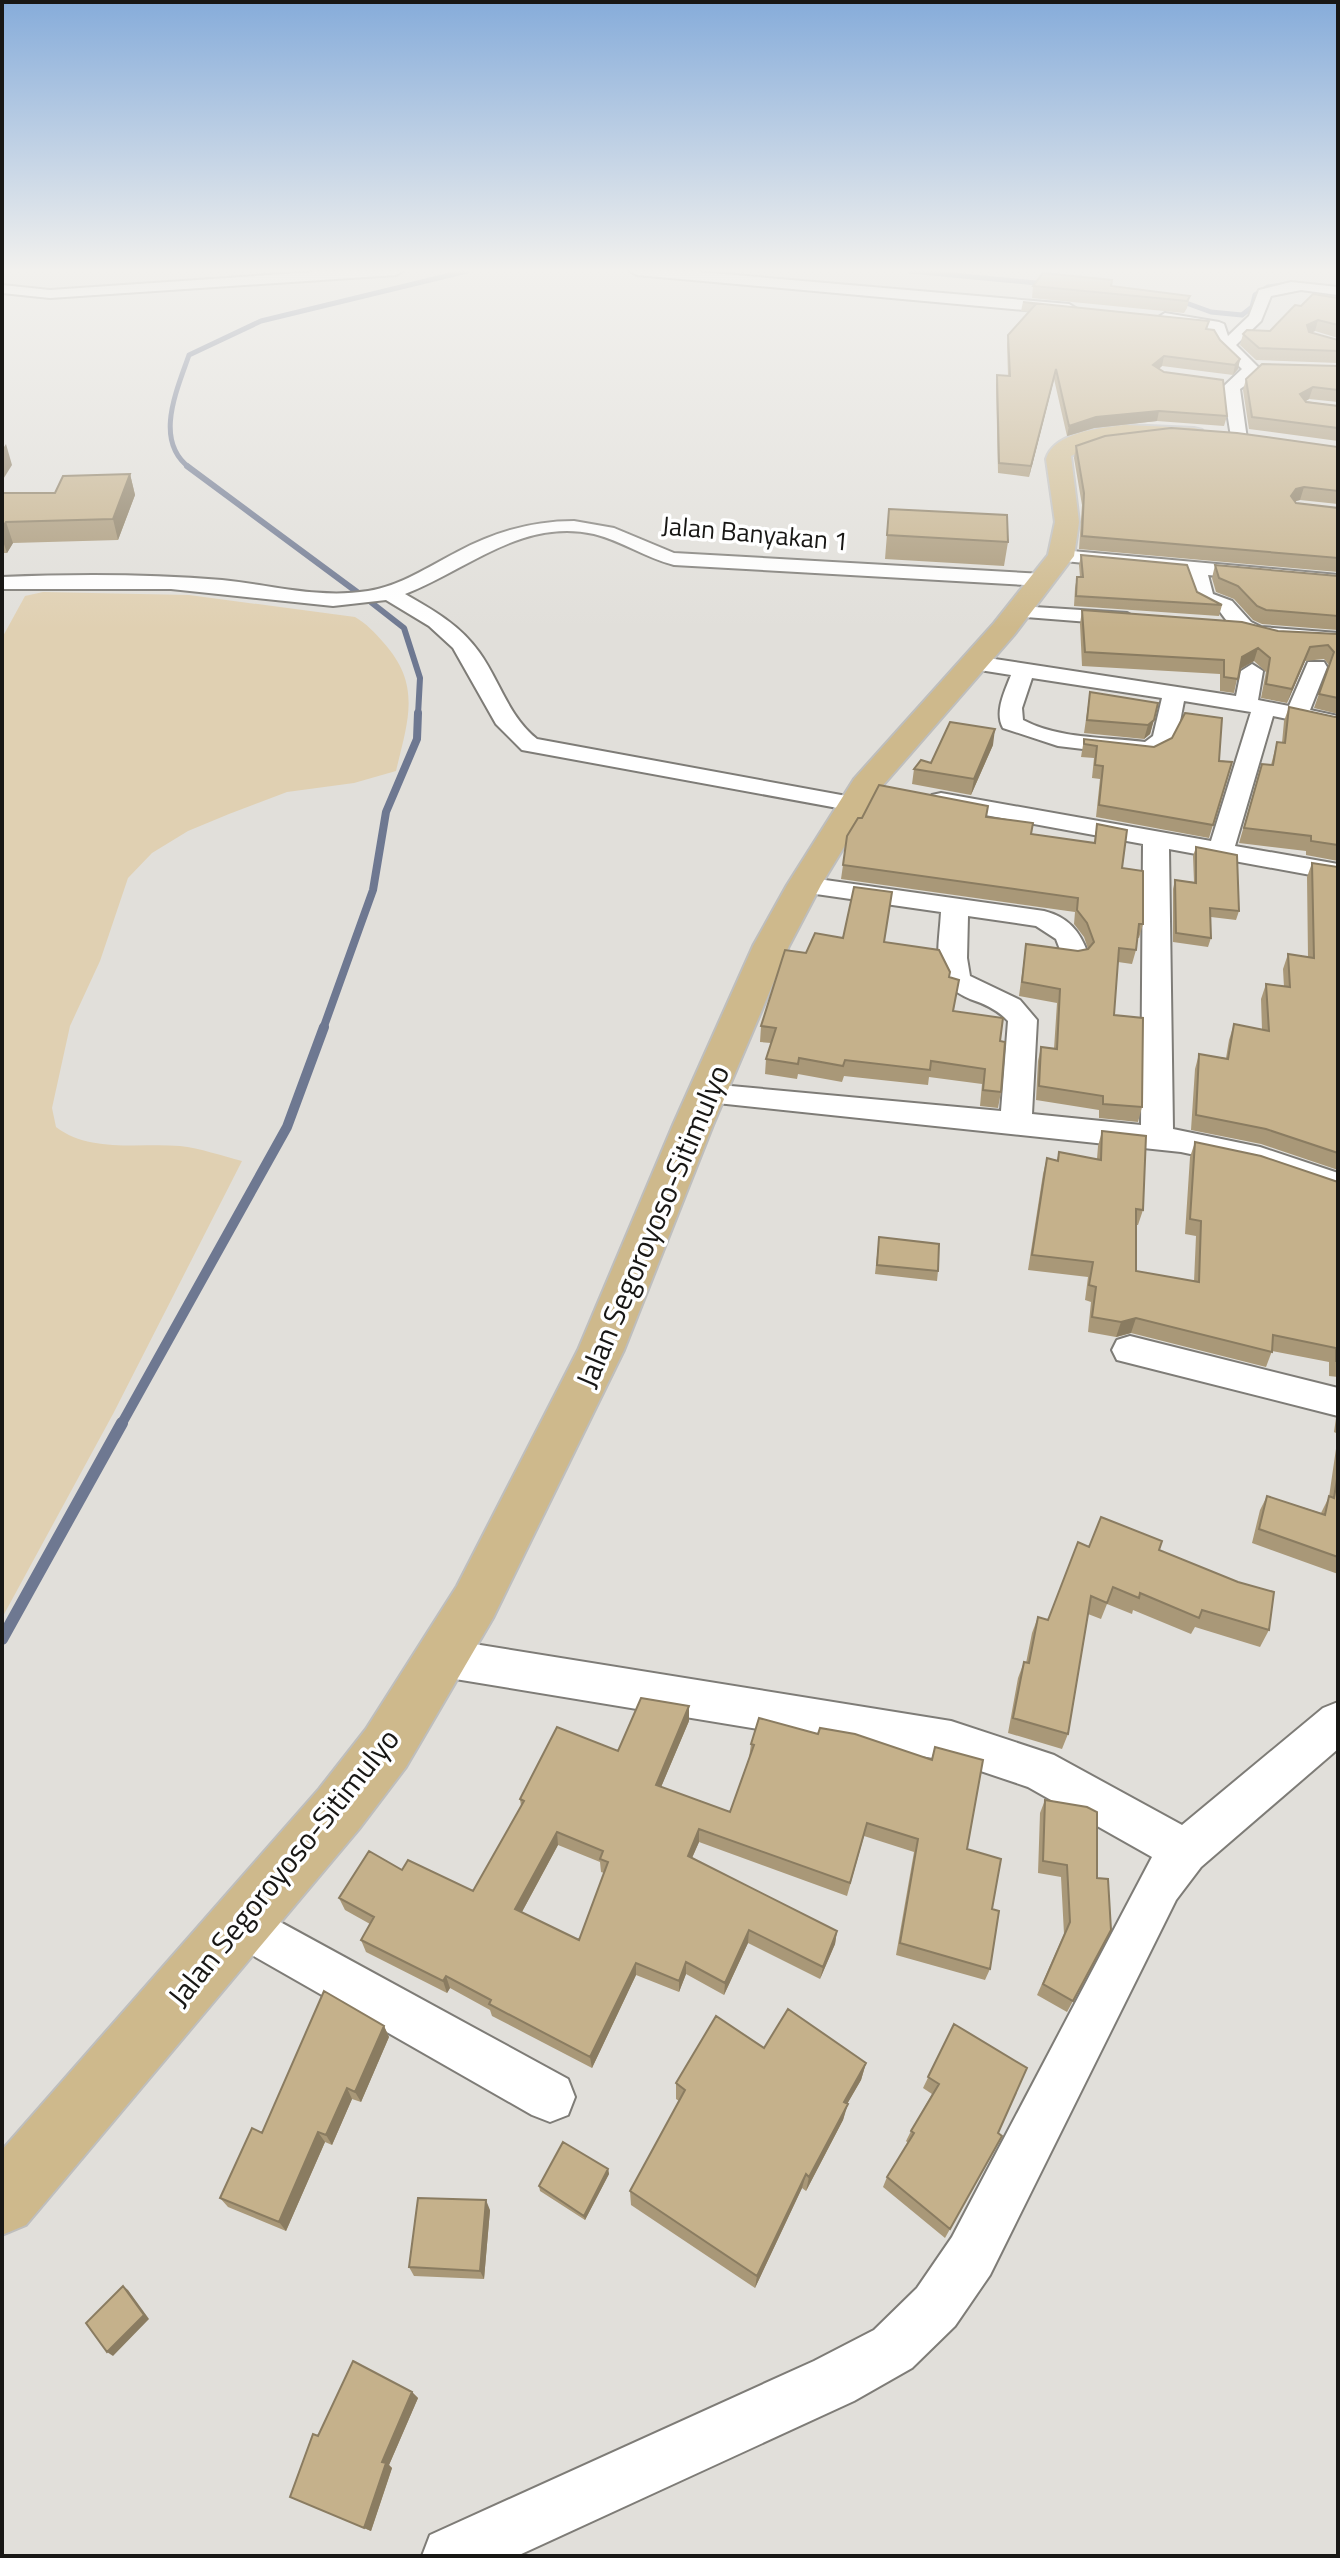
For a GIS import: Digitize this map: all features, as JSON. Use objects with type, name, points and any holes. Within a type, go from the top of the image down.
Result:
[{"type":"main road","points":[[1041,583],[1067,522],[1058,459],[1060,452],[1088,438],[1123,433],[1167,432],[1254,441]]},
{"type":"main road","name":"Jalan Segoroyoso-Sitimulyo","points":[[2,2201],[339,1809],[386,1748],[475,1602],[601,1350],[693,1125],[771,946],[804,885],[881,794],[975,663],[1041,583]]},
{"type":"street","points":[[1232,390],[1254,441]]},
{"type":"street","name":"Jalan Banyakan 1","points":[[2,583],[130,582],[223,587],[331,600],[390,593],[420,582],[501,539],[555,527],[585,527],[608,531],[655,555],[674,559],[1041,583]]},
{"type":"street","points":[[1196,569],[1204,598],[1225,605],[1243,627]]},
{"type":"street","points":[[1041,583],[1196,569],[1338,581]]},
{"type":"street","points":[[1041,583],[1153,621]]},
{"type":"street","points":[[390,593],[463,645],[507,724],[516,736],[530,745],[881,794],[1338,872]]},
{"type":"street","points":[[1213,625],[1243,627],[1274,636],[1338,639]]},
{"type":"street","points":[[975,663],[1255,706],[1331,721]]},
{"type":"street","points":[[1024,670],[1011,708],[1011,723],[1021,729],[1051,736],[1150,750],[1164,739],[1174,693]]},
{"type":"street","points":[[1221,851],[1255,706],[1252,671]]},
{"type":"street","points":[[1297,714],[1313,674],[1338,686]]},
{"type":"street","points":[[1156,839],[1157,1136]]},
{"type":"street","points":[[804,885],[1044,919],[1068,935],[1074,954]]},
{"type":"street","points":[[955,905],[953,958],[957,980],[971,991],[1005,1002],[1018,1011],[1023,1020],[1016,1123]]},
{"type":"street","points":[[709,1094],[1157,1136],[1239,1151],[1303,1169],[1338,1185]]},
{"type":"street","points":[[1130,1350],[1338,1402]]},
{"type":"street","points":[[443,1658],[951,1741],[1039,1770],[1185,1851]]},
{"type":"street","points":[[451,2556],[834,2381],[893,2349],[936,2307],[971,2256],[1160,1884],[1185,1851],[1338,1722]]},
{"type":"street","points":[[240,1923],[550,2097]]},
{"type":"shaded area","points":[[43,592],[189,595],[355,617],[383,642],[395,658],[403,673],[409,704],[396,771],[354,783],[287,792],[229,814],[188,831],[152,853],[128,878],[100,961],[70,1026],[52,1108],[56,1127],[84,1141],[99,1144],[180,1146],[242,1161],[113,1414],[2,1618],[2,638],[25,596]]},
{"type":"building","points":[[997,390],[1050,390],[1031,466],[999,463]]},
{"type":"building","points":[[1061,390],[1224,390],[1227,416],[1159,411],[1096,417],[1069,426]]},
{"type":"building","points":[[1248,390],[1307,390],[1300,394],[1306,402],[1338,406],[1338,428],[1252,417]]},
{"type":"building","points":[[1171,428],[1237,433],[1338,447],[1338,491],[1304,487],[1296,489],[1291,496],[1296,503],[1338,508],[1338,558],[1082,536],[1084,493],[1076,446],[1105,436]]},
{"type":"building","points":[[130,474],[113,519],[6,522],[2,528],[2,493],[55,493],[63,476]]},
{"type":"building","points":[[889,509],[1007,515],[1008,542],[887,535]]},
{"type":"building","points":[[1081,555],[1187,565],[1197,592],[1222,605],[1076,596],[1077,577],[1083,577]]},
{"type":"building","points":[[1215,565],[1338,576],[1338,616],[1266,610],[1257,606],[1238,586],[1219,578]]},
{"type":"building","points":[[1082,610],[1242,622],[1278,631],[1338,634],[1338,698],[1319,694],[1334,652],[1328,645],[1310,647],[1292,689],[1266,684],[1270,658],[1258,648],[1242,657],[1238,679],[1224,677],[1224,660],[1085,652]]},
{"type":"building","points":[[1090,692],[1158,703],[1154,720],[1148,725],[1087,720]]},
{"type":"building","points":[[1289,707],[1338,716],[1338,845],[1311,841],[1311,836],[1244,828],[1262,764],[1273,765],[1277,742],[1285,743]]},
{"type":"building","points":[[1185,713],[1222,718],[1219,761],[1232,762],[1213,825],[1099,805],[1103,766],[1095,765],[1097,746],[1084,744],[1084,739],[1154,747],[1172,738]]},
{"type":"building","points":[[950,722],[995,729],[974,779],[914,769],[921,760],[931,763]]},
{"type":"building","points":[[879,785],[988,806],[986,817],[1033,823],[1031,834],[1095,843],[1097,824],[1127,830],[1122,868],[1143,871],[1143,924],[1139,924],[1136,950],[1119,948],[1114,1015],[1143,1018],[1142,1107],[1103,1104],[1103,1096],[1039,1086],[1041,1047],[1057,1049],[1060,989],[1022,982],[1026,944],[1078,951],[1088,949],[1094,942],[1087,923],[1077,910],[1078,898],[843,865],[847,836],[858,818],[862,818]]},
{"type":"building","points":[[1196,847],[1237,855],[1239,911],[1210,908],[1211,938],[1176,933],[1175,880],[1196,883]]},
{"type":"building","points":[[1312,863],[1338,867],[1338,1153],[1266,1129],[1196,1115],[1199,1054],[1228,1059],[1234,1024],[1269,1031],[1266,984],[1290,987],[1288,954],[1314,958]]},
{"type":"building","points":[[854,887],[892,892],[884,942],[939,950],[950,972],[949,977],[959,980],[953,1011],[1003,1018],[1000,1041],[1005,1042],[1001,1092],[983,1090],[985,1069],[931,1061],[930,1070],[845,1060],[843,1066],[799,1058],[798,1064],[766,1059],[776,1028],[761,1026],[785,950],[806,953],[815,933],[843,938]]},
{"type":"building","points":[[1102,1131],[1146,1136],[1143,1210],[1136,1209],[1136,1271],[1199,1282],[1201,1221],[1190,1219],[1195,1142],[1261,1156],[1338,1182],[1338,1361],[1336,1348],[1273,1335],[1272,1352],[1136,1318],[1121,1322],[1092,1317],[1096,1287],[1089,1285],[1093,1262],[1032,1255],[1047,1158],[1058,1161],[1059,1152],[1101,1160]]},
{"type":"building","points":[[879,1237],[939,1244],[938,1271],[877,1265]]},
{"type":"building","points":[[1338,1473],[1338,1557],[1259,1529],[1267,1496],[1325,1515],[1329,1496],[1334,1498]]},
{"type":"building","points":[[1101,1517],[1162,1541],[1159,1550],[1238,1582],[1274,1592],[1269,1630],[1202,1610],[1199,1618],[1140,1593],[1139,1598],[1113,1587],[1107,1603],[1091,1596],[1068,1734],[1013,1718],[1024,1662],[1029,1663],[1038,1617],[1048,1620],[1078,1542],[1089,1547]]},
{"type":"building","points":[[641,1698],[689,1706],[656,1785],[730,1812],[754,1745],[751,1744],[759,1718],[818,1734],[820,1728],[855,1734],[932,1760],[935,1747],[983,1760],[967,1849],[1001,1859],[992,1909],[999,1911],[990,1969],[900,1943],[918,1839],[867,1823],[850,1883],[699,1829],[688,1856],[837,1931],[823,1967],[749,1930],[725,1983],[686,1962],[679,1981],[636,1963],[590,2057],[489,2004],[491,2000],[446,1976],[443,1981],[361,1940],[374,1917],[339,1898],[369,1851],[402,1870],[408,1860],[473,1891],[524,1801],[520,1799],[557,1727],[618,1751]],"holes":[[[557,1832],[603,1851],[600,1859],[608,1862],[579,1940],[515,1909]]]},
{"type":"building","points":[[1045,1800],[1087,1807],[1097,1812],[1097,1878],[1108,1879],[1111,1930],[1073,2001],[1043,1984],[1070,1922],[1067,1865],[1043,1861]]},
{"type":"building","points":[[324,1991],[384,2026],[355,2092],[347,2088],[326,2135],[318,2132],[279,2222],[220,2198],[252,2128],[262,2133]]},
{"type":"building","points":[[788,2009],[866,2063],[809,2177],[806,2174],[757,2276],[630,2191],[685,2090],[676,2083],[716,2016],[764,2048]]},
{"type":"building","points":[[954,2024],[1027,2068],[998,2133],[1002,2136],[950,2229],[887,2177],[939,2084],[928,2077]]},
{"type":"building","points":[[563,2142],[608,2169],[584,2216],[539,2186]]},
{"type":"building","points":[[418,2198],[486,2200],[480,2271],[409,2267]]},
{"type":"building","points":[[123,2286],[144,2315],[107,2352],[86,2323]]},
{"type":"building","points":[[353,2361],[412,2392],[382,2462],[386,2463],[364,2528],[290,2497],[313,2434],[318,2436]]},
{"type":"waterway","points":[[177,390],[170,430],[179,457],[190,468]]},
{"type":"waterway","points":[[187,466],[357,592]]},
{"type":"waterway","points":[[372,603],[404,628],[420,678],[418,715]]},
{"type":"waterway","points":[[323,1029],[373,890],[386,812],[417,739],[418,713]]},
{"type":"waterway","points":[[121,1425],[287,1127],[324,1027]]},
{"type":"waterway","points":[[2,1639],[122,1423]]}]
